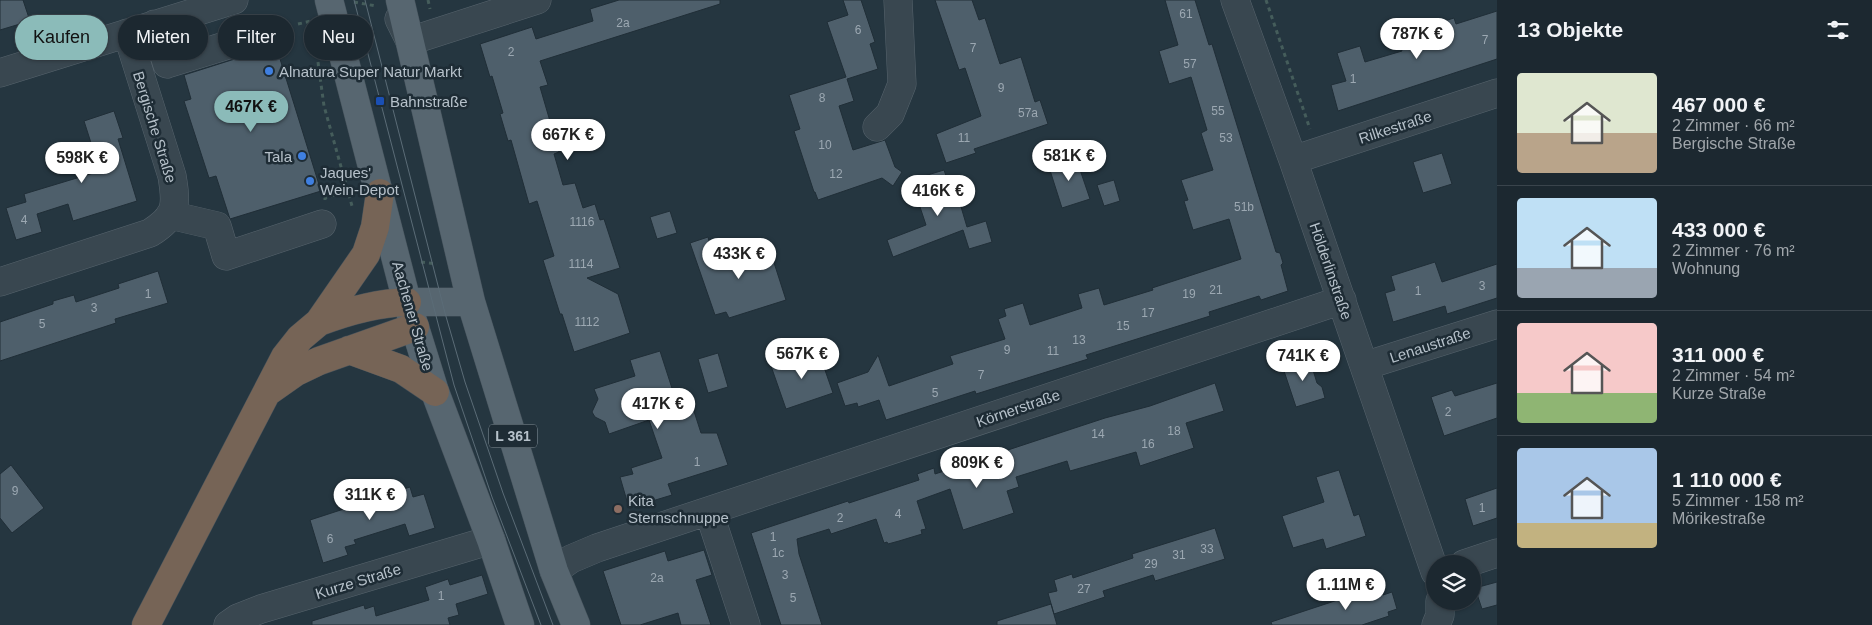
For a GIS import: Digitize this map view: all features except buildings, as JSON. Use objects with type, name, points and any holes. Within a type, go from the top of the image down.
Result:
[{"type":"highway","points":[[146,625],[285,357],[300,338],[319,322],[366,254],[375,227],[380,193]]},
{"type":"highway","points":[[319,322],[344,313],[390,302],[407,302]]},
{"type":"highway","points":[[266,393],[296,372],[319,361],[415,327]]},
{"type":"highway","points":[[349,350],[401,369],[435,392]]},
{"type":"main road","name":"Aachener Straße","points":[[330,0],[407,302],[435,392],[491,540],[520,625]]},
{"type":"main road","name":"L 361","points":[[400,0],[471,302],[554,570],[576,625]]},
{"type":"main road","points":[[407,302],[471,302]]},
{"type":"main road","points":[[415,327],[471,302]]},
{"type":"street","points":[[185,15],[234,0]]},
{"type":"street","points":[[390,0],[410,41],[538,0]]},
{"type":"street","points":[[877,127],[890,114],[902,84],[898,0]]},
{"type":"street","name":"Hölderlinstraße","points":[[1234,0],[1293,160],[1429,555]]},
{"type":"street","points":[[0,74],[118,36]]},
{"type":"street","name":"Bergische Straße","points":[[135,60],[172,176],[176,199],[170,216]]},
{"type":"street","points":[[166,60],[167,64],[180,60]]},
{"type":"street","name":"Rilkestraße","points":[[1293,160],[1497,93]]},
{"type":"street","points":[[0,282],[150,232],[167,222],[170,216],[217,226],[226,256],[322,224]]},
{"type":"street","name":"Körnerstraße","points":[[554,570],[571,559],[597,548],[1342,300]]},
{"type":"street","name":"Lenaustraße","points":[[1364,366],[1497,324]]},
{"type":"street","points":[[709,512],[746,625]]},
{"type":"street","name":"Kurze Straße","points":[[228,625],[238,618],[261,609],[491,540]]},
{"type":"street","points":[[1481,558],[1497,553]]},
{"type":"street","points":[[1436,625],[1440,610]]},
{"type":"path","points":[[413,260],[442,265]]},
{"type":"tram line","points":[[354,0],[454,385],[492,497],[541,625]]},
{"type":"tram line","points":[[365,0],[445,313],[465,382],[503,493],[553,625]]},
{"type":"place","name":"Alnatura Super Natur Markt","points":[[269,71]]},
{"type":"place","name":"Bahnstraße","points":[[380,101]]},
{"type":"place","name":"Tala","points":[[302,156]]},
{"type":"place","name":"Jaques' Wein-Depot","points":[[310,181]]},
{"type":"place","name":"Kita Sternschnuppe","points":[[618,509]]}]
